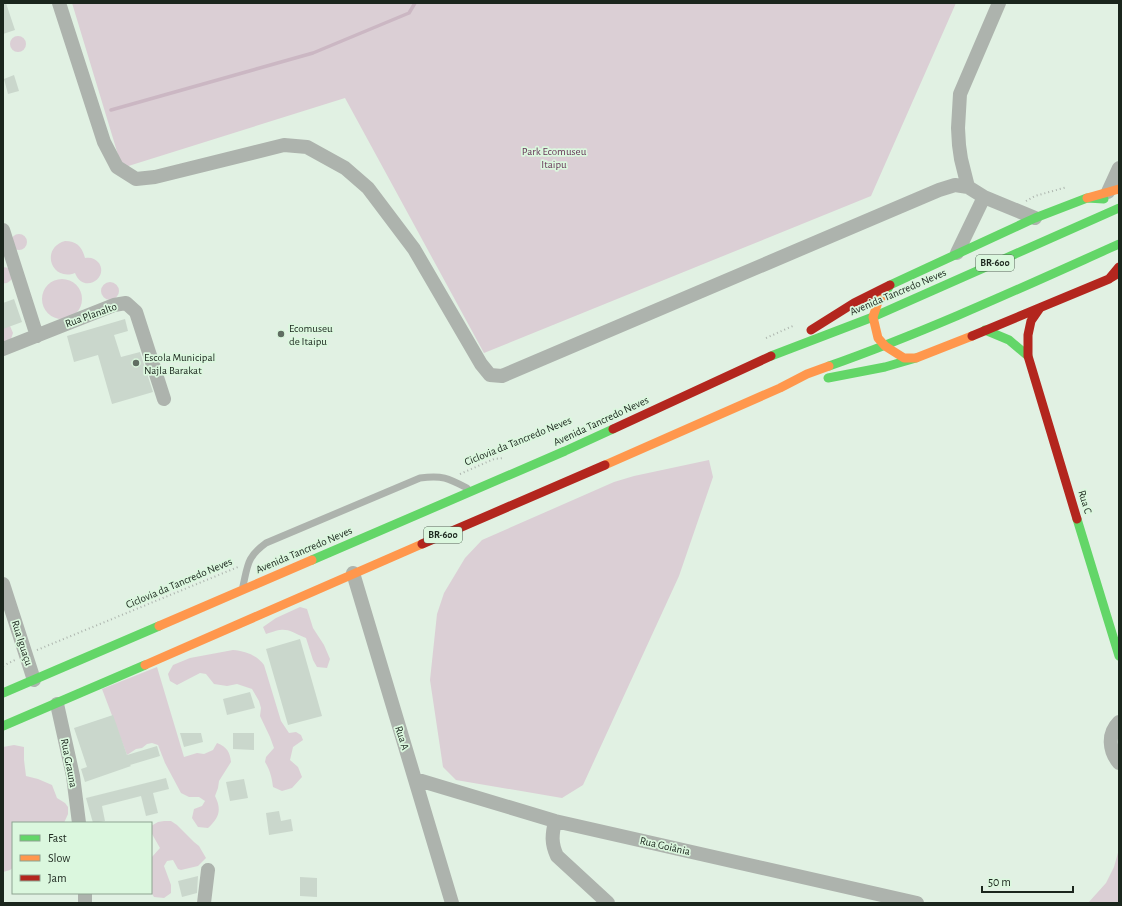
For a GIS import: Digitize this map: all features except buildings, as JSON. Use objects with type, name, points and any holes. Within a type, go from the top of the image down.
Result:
[{"type":"main road","points":[[770,356],[854,303],[890,285],[1034,218],[1113,190]]},
{"type":"main road","points":[[1087,198],[1102,198],[1118,210]]},
{"type":"main road","name":"Avenida Tancredo Neves","points":[[3,693],[565,451],[770,356],[873,317],[1118,210]]},
{"type":"main road","name":"BR-600","points":[[3,726],[57,704],[353,573],[500,511],[780,388],[807,374],[885,346],[1012,292],[1119,244]]},
{"type":"main road","points":[[1109,279],[1119,267]]},
{"type":"main road","points":[[780,388],[885,367],[916,358],[1109,279],[1119,272]]},
{"type":"main road","points":[[890,285],[878,302],[873,317],[878,338],[885,346],[904,358],[916,358]]},
{"type":"main road","name":"Rua C","points":[[1040,308],[1031,321],[1028,335],[1028,356],[1119,656]]},
{"type":"main road","points":[[985,330],[1000,334],[1010,340],[1028,356]]},
{"type":"street","points":[[59,3],[104,142],[117,167],[136,179],[149,178],[284,145],[307,147],[345,168],[368,188],[414,249],[481,364],[490,375],[502,376],[939,190],[955,185],[968,187],[984,197],[1034,218]]},
{"type":"street","points":[[968,187],[959,145],[958,111],[960,94],[999,3]]},
{"type":"street","points":[[1113,190],[1119,168]]},
{"type":"street","points":[[957,253],[984,197]]},
{"type":"street","points":[[3,230],[37,336]]},
{"type":"street","name":"Rua Planalto","points":[[3,349],[114,305],[126,303],[136,312],[164,399]]},
{"type":"street","name":"Rua A","points":[[353,573],[452,903]]},
{"type":"street","name":"Rua Iguaçu","points":[[3,584],[34,680]]},
{"type":"street","name":"Rua Grauna","points":[[57,704],[73,776],[79,822]]},
{"type":"street","points":[[1119,722],[1113,730],[1110,745],[1112,752],[1119,763]]},
{"type":"street","name":"Rua Goiânia","points":[[415,779],[555,821],[917,903]]},
{"type":"street","points":[[555,821],[552,835],[552,846],[557,856],[608,903]]},
{"type":"street","points":[[204,903],[208,870]]},
{"type":"lane","points":[[241,590],[247,565],[254,552],[266,543],[420,478],[435,476],[449,478],[473,490]]},
{"type":"path","points":[[1012,209],[1035,196],[1069,187]]},
{"type":"path","points":[[766,338],[794,325]]},
{"type":"path","name":"Ciclovia da Tancredo Neves","points":[[454,481],[459,474],[494,459],[504,458]]},
{"type":"path","name":"Ciclovia da Tancredo Neves","points":[[3,666],[242,565],[247,565]]},
{"type":"green space","name":"Park Ecomuseu Itaipu","points":[[72,3],[956,3],[871,196],[484,353],[345,98],[122,168]]},
{"type":"green space","points":[[18,36],[25,41],[26,44],[21,51],[18,52],[11,47],[10,44],[15,37]]},
{"type":"green space","points":[[19,234],[26,239],[27,242],[22,249],[19,250],[12,245],[11,242],[16,235]]},
{"type":"green space","points":[[65,241],[76,243],[81,248],[85,258],[92,258],[99,263],[101,274],[98,279],[94,282],[84,283],[75,273],[60,273],[55,269],[51,257],[53,250],[57,245]]},
{"type":"green space","points":[[3,267],[9,268],[12,279],[6,283],[3,283]]},
{"type":"green space","points":[[66,279],[73,282],[79,288],[82,299],[81,307],[73,316],[66,319],[58,319],[51,316],[43,307],[42,295],[45,288],[54,280]]},
{"type":"green space","points":[[106,282],[114,282],[119,287],[117,298],[114,300],[106,300],[101,295],[101,287]]},
{"type":"green space","points":[[3,323],[10,326],[13,333],[11,339],[3,343]]},
{"type":"green space","points":[[709,460],[713,477],[679,576],[583,785],[562,798],[456,780],[443,767],[430,680],[437,614],[444,593],[465,558],[482,540],[614,482],[634,476]]},
{"type":"green space","points":[[300,607],[307,609],[313,628],[324,645],[330,659],[327,668],[317,667],[313,660],[306,638],[287,630],[278,630],[266,634],[263,627],[276,618]]},
{"type":"green space","points":[[233,650],[250,654],[264,665],[281,721],[289,733],[296,732],[301,735],[303,740],[293,747],[290,760],[298,767],[302,777],[292,788],[282,791],[273,787],[265,762],[266,757],[274,748],[260,716],[261,708],[259,701],[252,689],[237,684],[227,686],[214,684],[206,674],[200,673],[177,685],[170,681],[168,674],[173,665],[190,658]]},
{"type":"green space","points":[[157,667],[184,757],[197,753],[204,754],[213,750],[217,743],[226,748],[230,755],[231,762],[219,781],[215,796],[219,810],[218,814],[215,821],[208,828],[198,827],[192,818],[194,809],[202,806],[205,801],[199,797],[189,797],[181,793],[165,763],[158,745],[152,743],[147,744],[127,755],[102,689]]},
{"type":"green space","points":[[14,745],[24,747],[26,776],[52,785],[57,798],[68,807],[68,814],[64,822],[12,822],[12,869],[3,872],[3,747]]},
{"type":"green space","points":[[171,821],[177,825],[199,846],[206,858],[198,866],[181,870],[178,869],[173,860],[167,861],[164,866],[171,885],[171,893],[164,898],[154,897],[152,894],[152,857],[160,848],[152,834],[152,825],[158,822]]},
{"type":"green space","points":[[1119,849],[1119,903],[1088,903],[1106,883],[1114,867]]},
{"type":"waterway","points":[[111,110],[313,53],[409,13],[415,3]]},
{"type":"traffic: fast","points":[[885,293],[890,285],[1035,218],[1087,198],[1104,199]]},
{"type":"traffic: fast","points":[[771,356],[873,317],[1119,208]]},
{"type":"traffic: fast","points":[[829,366],[939,323],[1119,244]]},
{"type":"traffic: fast","points":[[985,330],[1009,340],[1028,356]]},
{"type":"traffic: fast","points":[[828,378],[885,367],[916,358]]},
{"type":"traffic: fast","points":[[312,560],[613,429]]},
{"type":"traffic: fast","points":[[1077,519],[1119,656]]},
{"type":"traffic: fast","points":[[3,693],[159,626]]},
{"type":"traffic: fast","points":[[3,726],[145,665]]},
{"type":"traffic: slow","points":[[1087,198],[1119,189]]},
{"type":"traffic: slow","points":[[885,293],[878,302],[873,317],[878,338],[885,346],[904,358],[916,358],[972,336]]},
{"type":"traffic: slow","points":[[605,465],[780,388],[807,374],[829,366]]},
{"type":"traffic: slow","points":[[145,665],[422,544]]},
{"type":"traffic: slow","points":[[159,626],[312,560]]},
{"type":"traffic: jam","points":[[972,336],[1109,279],[1119,267]]},
{"type":"traffic: jam","points":[[1109,279],[1119,273]]},
{"type":"traffic: jam","points":[[811,330],[854,303],[890,285]]},
{"type":"traffic: jam","points":[[1040,308],[1031,321],[1028,335],[1028,356],[1077,519]]},
{"type":"traffic: jam","points":[[613,429],[771,356]]},
{"type":"traffic: jam","points":[[422,544],[605,465]]},
{"type":"place","name":"Ecomuseu de Itaipu","points":[[281,334]]},
{"type":"place","name":"Escola Municipal Najla Barakat","points":[[136,363]]}]
